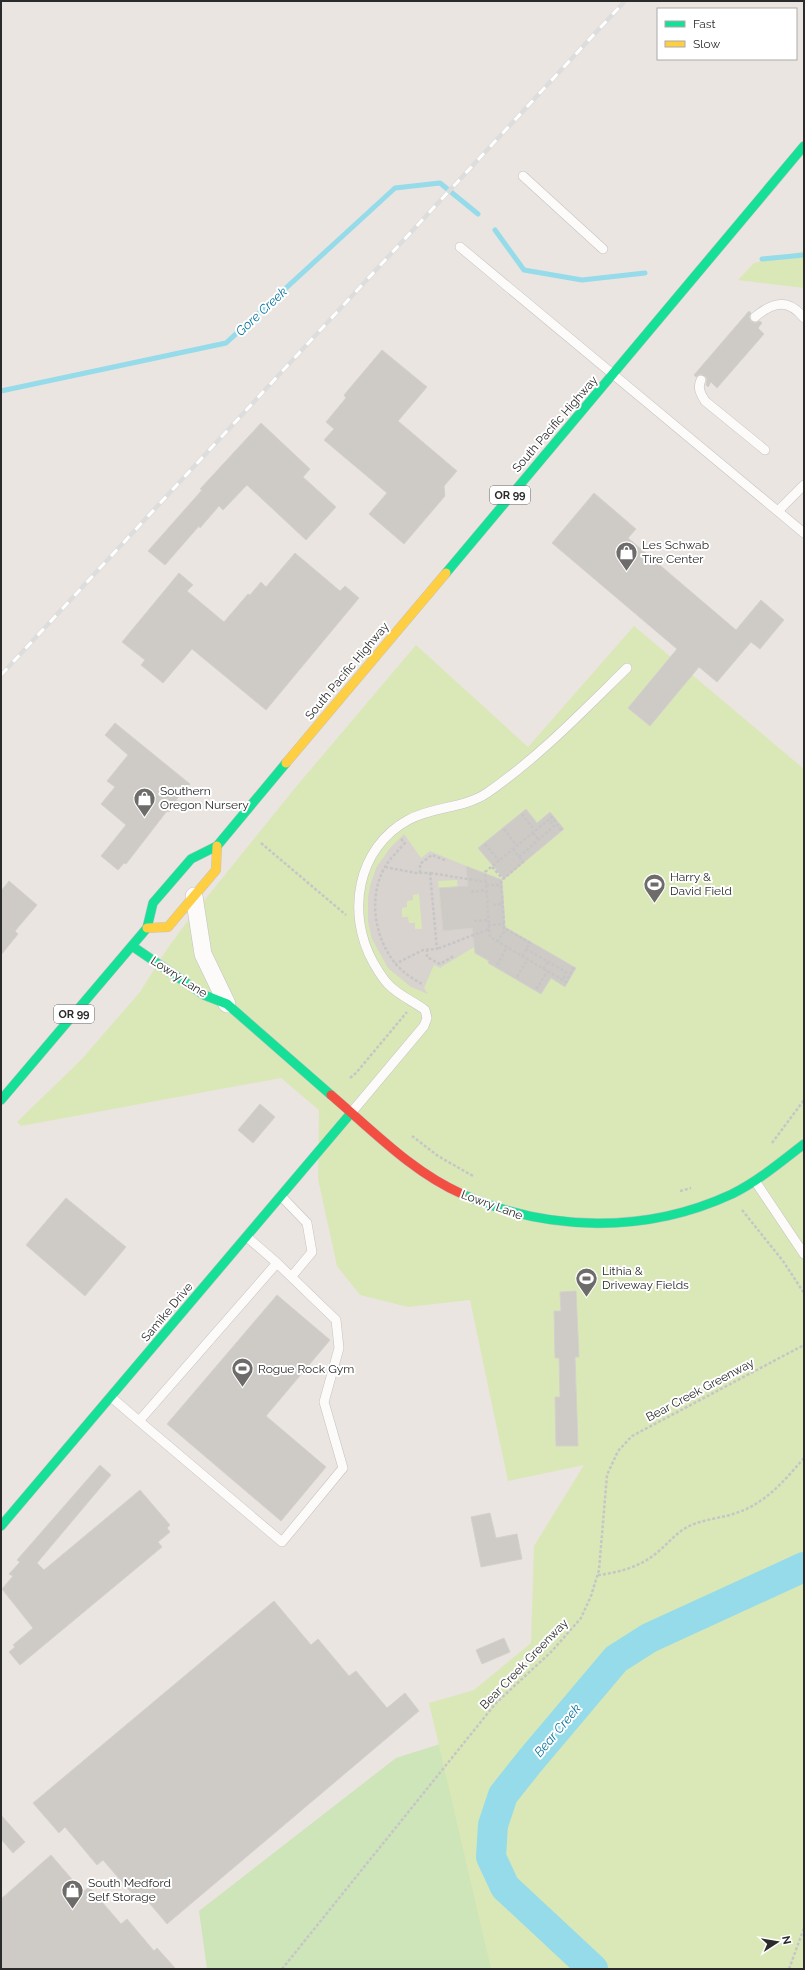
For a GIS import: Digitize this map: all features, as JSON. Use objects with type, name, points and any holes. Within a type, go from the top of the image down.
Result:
[{"type":"main road","name":"South Pacific Highway","points":[[1,1100],[147,928],[153,903],[191,859],[217,846],[804,146]]},
{"type":"main road","points":[[147,928],[168,927],[216,870],[217,846]]},
{"type":"main road","name":"Lowry Lane","points":[[132,946],[204,995],[227,1004],[351,1113],[424,1173],[454,1191],[489,1205],[538,1220],[558,1223],[605,1225],[660,1219],[733,1194],[755,1181],[804,1144]]},
{"type":"main road","name":"Samike Drive","points":[[1,1526],[351,1113]]},
{"type":"street","name":"Lowry Lane","points":[[194,896],[203,954],[227,1004]]},
{"type":"lane","points":[[523,176],[604,249]]},
{"type":"lane","points":[[460,247],[804,533]]},
{"type":"lane","points":[[755,317],[764,310],[781,304],[798,310],[804,318]]},
{"type":"lane","points":[[701,380],[698,385],[700,393],[705,401],[765,450]]},
{"type":"lane","points":[[778,511],[804,485]]},
{"type":"lane","points":[[351,1113],[424,1026],[427,1018],[425,1010],[388,984],[376,967],[363,940],[358,916],[358,896],[362,876],[371,856],[394,829],[426,811],[465,804],[487,793],[552,742],[626,668]]},
{"type":"lane","points":[[755,1181],[804,1254]]},
{"type":"lane","points":[[281,1196],[307,1223],[312,1252],[292,1276]]},
{"type":"lane","points":[[111,1397],[282,1542],[343,1468],[324,1402],[339,1348],[336,1320],[292,1276],[247,1237]]},
{"type":"lane","points":[[140,1421],[277,1263]]},
{"type":"path","points":[[522,814],[539,840]]},
{"type":"path","points":[[562,830],[552,817],[485,872],[488,920],[490,937],[566,982],[574,967]]},
{"type":"path","points":[[520,857],[554,826],[549,820]]},
{"type":"path","points":[[394,829],[405,843],[385,867],[376,891],[375,914],[385,948],[395,964],[422,984]]},
{"type":"path","points":[[504,829],[517,846]]},
{"type":"path","points":[[261,843],[348,917],[375,914]]},
{"type":"path","points":[[485,844],[499,860]]},
{"type":"path","points":[[513,849],[523,862],[500,881],[504,924],[506,929],[530,943],[522,956]]},
{"type":"path","points":[[420,874],[420,864],[432,855],[447,861]]},
{"type":"path","points":[[492,866],[503,879]]},
{"type":"path","points":[[385,867],[420,874],[430,873],[486,884],[501,885]]},
{"type":"path","points":[[430,873],[437,948]]},
{"type":"path","points":[[471,892],[486,890]]},
{"type":"path","points":[[493,905],[502,904]]},
{"type":"path","points":[[474,921],[488,920]]},
{"type":"path","points":[[395,964],[427,949],[437,948],[489,927],[504,924]]},
{"type":"path","points":[[497,942],[506,929]]},
{"type":"path","points":[[496,965],[507,947]]},
{"type":"path","points":[[427,949],[427,957],[440,964],[454,956]]},
{"type":"path","points":[[526,949],[566,972],[563,980]]},
{"type":"path","points":[[517,977],[528,959]]},
{"type":"path","points":[[543,969],[548,961]]},
{"type":"path","points":[[536,989],[548,971]]},
{"type":"path","points":[[350,1078],[356,1074],[408,1011]]},
{"type":"path","points":[[770,1146],[804,1100]]},
{"type":"path","points":[[408,1134],[438,1156],[479,1179]]},
{"type":"path","points":[[678,1192],[697,1186]]},
{"type":"path","points":[[739,1205],[783,1261],[804,1293]]},
{"type":"path","name":"Bear Creek Greenway","points":[[282,1969],[496,1703],[551,1652],[581,1618],[597,1575],[607,1475],[618,1452],[627,1441],[632,1436],[804,1345]]},
{"type":"path","points":[[597,1575],[608,1574],[642,1563],[685,1529],[698,1523],[738,1513],[752,1506],[781,1484],[804,1458]]},
{"type":"path","points":[[788,1969],[804,1928]]},
{"type":"green space","points":[[804,251],[804,288],[738,280],[754,263]]},
{"type":"green space","name":"Lithia & Driveway Fields","points":[[634,626],[804,769],[804,1969],[491,1969],[429,1703],[474,1690],[531,1643],[534,1546],[584,1465],[508,1481],[470,1300],[408,1307],[360,1295],[337,1266],[318,1179],[319,1110],[281,1078],[21,1126],[17,1122],[81,1060],[140,992],[167,949],[186,923],[295,788],[416,645],[528,747]]},
{"type":"green space","points":[[497,1726],[670,1969],[207,1969],[199,1911],[396,1758]]},
{"type":"shaded area","points":[[404,834],[421,858],[430,851],[466,866],[474,947],[440,968],[434,965],[424,988],[428,994],[411,987],[388,968],[372,939],[368,921],[368,898],[370,886],[376,868],[390,848]],"holes":[[[457,880],[462,929],[443,931],[438,881]],[[419,894],[422,929],[415,929],[415,923],[409,923],[408,917],[402,917],[402,908],[407,907],[407,901],[413,900],[413,895]]]},
{"type":"building","points":[[749,311],[751,313],[749,317],[751,321],[755,323],[760,321],[762,323],[758,328],[764,334],[717,388],[711,382],[708,387],[706,385],[707,379],[705,376],[700,374],[696,377],[694,375]]},
{"type":"building","points":[[382,350],[427,387],[398,421],[457,471],[444,486],[445,496],[404,544],[369,514],[387,493],[324,440],[334,429],[326,422],[346,398],[344,395]]},
{"type":"building","points":[[261,423],[310,469],[303,477],[336,507],[306,540],[247,485],[223,510],[219,506],[200,528],[199,526],[165,565],[148,551],[202,490],[200,489]]},
{"type":"building","name":"Les Schwab Tire Center","points":[[594,493],[636,529],[628,538],[736,630],[761,600],[784,620],[760,649],[751,642],[717,682],[699,667],[650,726],[628,708],[677,649],[552,543]]},
{"type":"building","points":[[295,553],[340,591],[345,586],[359,598],[266,710],[192,649],[163,683],[141,665],[145,660],[122,642],[179,573],[193,585],[187,591],[224,622],[248,594],[250,595],[261,582],[266,587]]},
{"type":"building","points":[[115,723],[190,784],[176,800],[178,801],[169,812],[167,811],[126,864],[124,863],[118,870],[101,856],[126,825],[101,804],[115,787],[107,781],[128,755],[105,735]]},
{"type":"building","points":[[526,809],[537,823],[550,812],[564,829],[504,879],[478,848]]},
{"type":"building","points":[[466,866],[502,880],[505,927],[576,968],[565,987],[551,978],[541,994],[488,963],[489,961],[475,953],[472,928],[443,931],[439,888],[468,886]]},
{"type":"building","points":[[9,881],[37,905],[15,931],[18,934],[1,955],[1,891]]},
{"type":"building","points":[[260,1104],[275,1117],[253,1143],[238,1130]]},
{"type":"building","points":[[66,1198],[126,1247],[85,1296],[26,1245]]},
{"type":"building","points":[[576,1291],[579,1357],[575,1357],[578,1446],[556,1446],[555,1397],[560,1397],[559,1358],[555,1358],[554,1311],[561,1311],[560,1292]]},
{"type":"building","points":[[277,1295],[330,1340],[266,1416],[326,1467],[281,1521],[167,1424]]},
{"type":"building","points":[[100,1465],[111,1475],[37,1563],[44,1570],[140,1490],[170,1525],[167,1528],[170,1532],[158,1542],[162,1547],[20,1665],[9,1652],[15,1647],[13,1645],[33,1628],[2,1589],[13,1576],[9,1574],[20,1562],[17,1560]]},
{"type":"building","points":[[490,1513],[496,1538],[517,1534],[522,1559],[481,1567],[471,1517]]},
{"type":"building","points":[[274,1601],[311,1645],[318,1639],[349,1676],[356,1671],[387,1708],[405,1693],[419,1711],[167,1924],[140,1892],[135,1897],[103,1860],[97,1865],[65,1827],[59,1833],[33,1803]]},
{"type":"building","points":[[504,1638],[510,1652],[482,1664],[476,1650]]},
{"type":"building","points":[[1,1815],[25,1842],[13,1853],[1,1839]]},
{"type":"building","points":[[51,1855],[83,1892],[89,1887],[121,1924],[127,1919],[154,1951],[157,1948],[176,1969],[1,1969],[1,1899]]},
{"type":"waterway","name":"Gore Creek","points":[[1,391],[226,343],[395,188],[440,183],[478,214]]},
{"type":"waterway","name":"Gore Creek","points":[[495,230],[524,270],[582,280],[645,273]]},
{"type":"waterway","name":"Gore Creek","points":[[762,259],[804,255]]},
{"type":"waterway","name":"Bear Creek","points":[[593,1969],[505,1887],[491,1857],[493,1825],[503,1795],[616,1659],[649,1638],[804,1567]]},
{"type":"railway","points":[[1,675],[625,1]]},
{"type":"traffic: fast","points":[[446,573],[804,146]]},
{"type":"traffic: fast","points":[[1,1100],[147,928],[153,903],[191,859],[217,846],[286,763]]},
{"type":"traffic: fast","points":[[132,946],[204,995],[227,1004],[331,1095]]},
{"type":"traffic: fast","points":[[1,1526],[351,1113]]},
{"type":"traffic: fast","points":[[462,1194],[495,1207],[528,1216],[563,1221],[597,1223],[631,1222],[666,1216],[699,1207],[732,1194],[760,1177],[804,1144]]},
{"type":"traffic: slow","points":[[286,763],[446,573]]},
{"type":"traffic: slow","points":[[147,928],[168,927],[216,870],[217,846]]},
{"type":"traffic: jam","points":[[331,1095],[409,1162],[444,1185],[462,1194]]},
{"type":"place","name":"Les Schwab Tire Center","points":[[627,572]]},
{"type":"place","name":"Southern Oregon Nursery","points":[[145,818]]},
{"type":"place","name":"Harry & David Field","points":[[654,904]]},
{"type":"place","name":"Lithia & Driveway Fields","points":[[587,1298]]},
{"type":"place","name":"Rogue Rock Gym","points":[[242,1388]]},
{"type":"place","name":"South Medford Self Storage","points":[[72,1910]]}]
